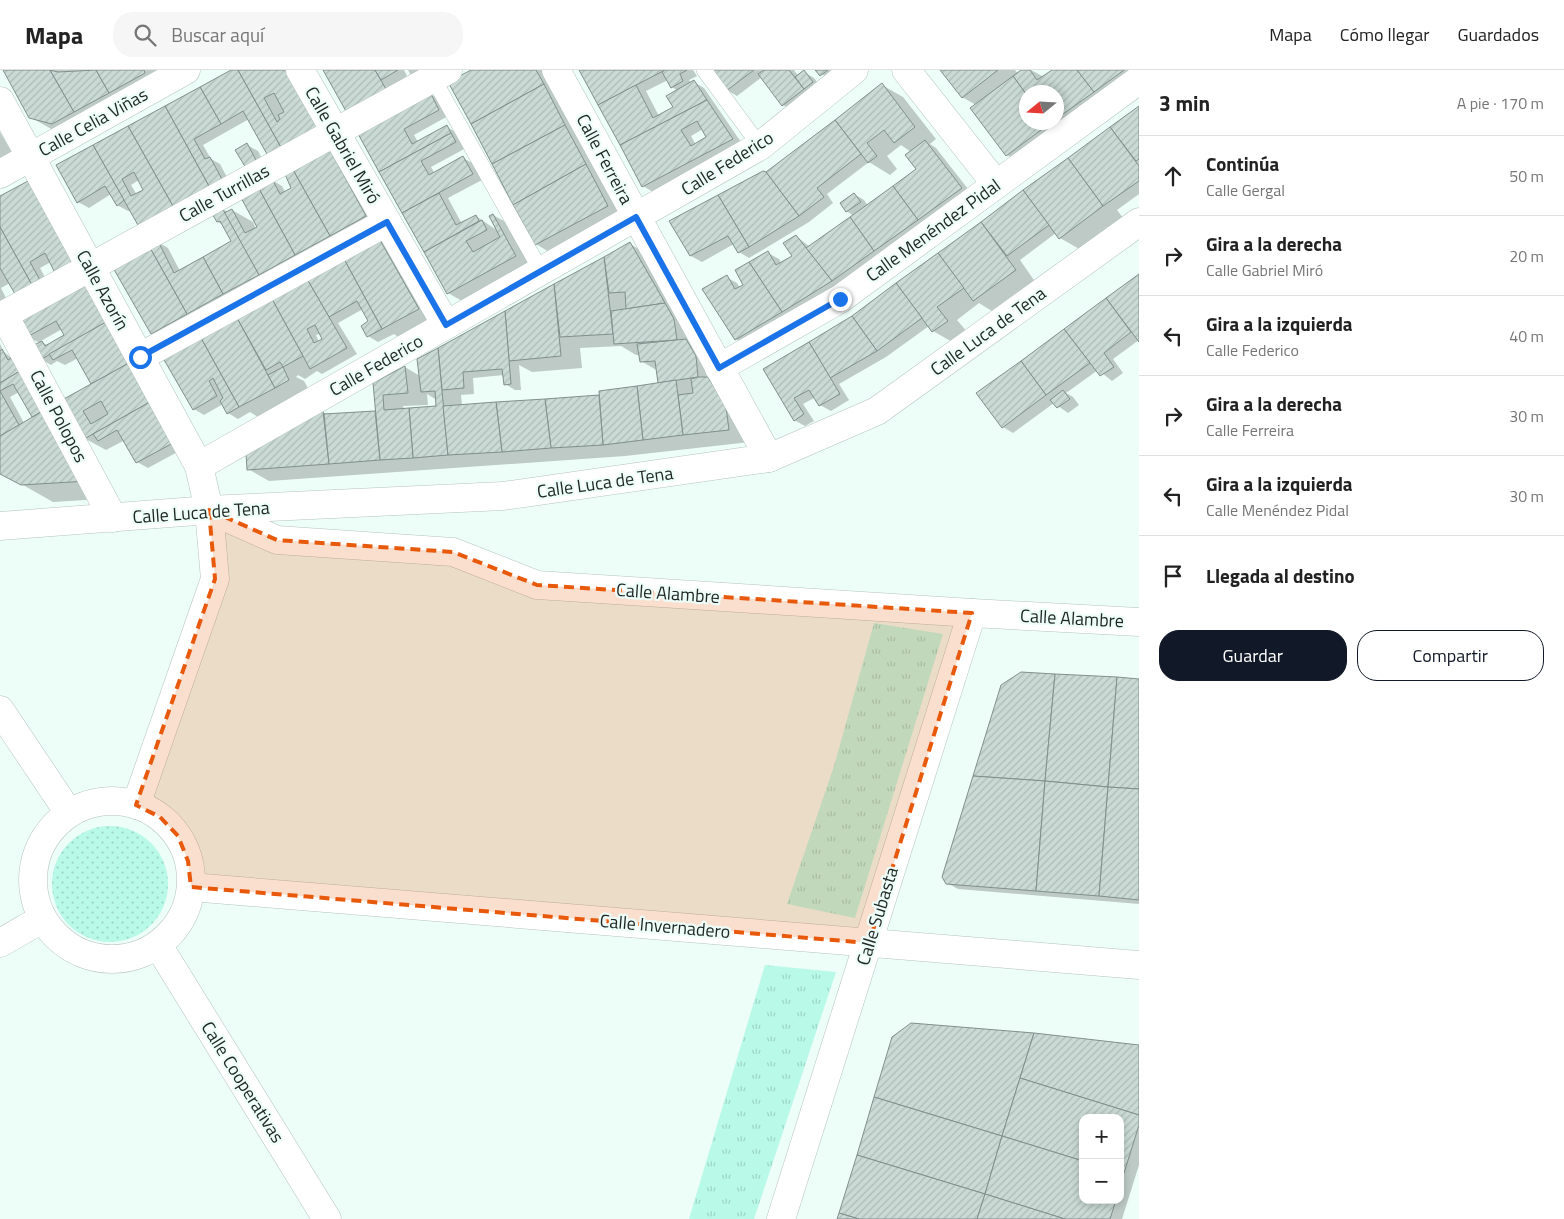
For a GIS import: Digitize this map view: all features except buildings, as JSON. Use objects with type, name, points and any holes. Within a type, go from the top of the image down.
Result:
[{"type":"street","name":"Calle Celia Viñas","points":[[0,174],[186,70]]},
{"type":"street","name":"Calle Gabriel Miró","points":[[300,70],[446,325]]},
{"type":"street","name":"Calle Ferreira","points":[[556,70],[769,458]]},
{"type":"street","name":"Calle Federico","points":[[199,466],[760,146],[854,70]]},
{"type":"street","points":[[906,70],[996,184]]},
{"type":"street","name":"Calle Turrillas","points":[[2,316],[440,74]]},
{"type":"street","name":"Calle Menéndez Pidal","points":[[719,368],[840,299],[1139,80]]},
{"type":"street","name":"Calle Azorín","points":[[0,102],[199,466],[209,510],[215,579],[136,805]]},
{"type":"street","points":[[140,357],[387,222]]},
{"type":"street","name":"Calle Luca de Tena","points":[[1,523],[113,518],[209,510],[503,496],[769,458],[876,411],[1139,222]]},
{"type":"street","name":"Calle Polopos","points":[[2,316],[113,518]]},
{"type":"street","name":"Calle Alambre","points":[[209,510],[277,540],[454,552],[537,585],[1139,622]]},
{"type":"street","name":"Calle Subasta","points":[[781,1219],[972,613]]},
{"type":"street","points":[[0,710],[70,813]]},
{"type":"street","points":[[114,801],[136,805],[160,817],[178,836],[188,861],[191,887],[186,909],[174,929],[158,945],[134,957],[108,960],[82,954],[59,940],[42,920],[34,897],[33,872],[38,849],[51,828],[70,813],[91,803],[114,801]]},
{"type":"street","name":"Calle Invernadero","points":[[191,887],[1139,965]]},
{"type":"street","points":[[0,943],[42,920]]},
{"type":"street","name":"Calle Cooperativas","points":[[158,945],[327,1219]]},
{"type":"lane","points":[[704,70],[760,146]]},
{"type":"lane","points":[[440,74],[541,271]]},
{"type":"highlighted area","points":[[209,510],[277,540],[453,552],[537,585],[972,613],[869,943],[191,887],[188,861],[178,836],[160,817],[136,805],[215,579]]},
{"type":"green space","points":[[874,623],[943,634],[855,918],[787,904],[834,766]]},
{"type":"green space","points":[[110,826],[132,830],[151,843],[164,862],[168,884],[164,906],[151,925],[132,938],[110,942],[88,938],[69,925],[56,906],[52,884],[56,862],[69,843],[88,830]]},
{"type":"green space","points":[[765,965],[836,972],[754,1219],[689,1219]]},
{"type":"route","points":[[140,357],[387,222],[446,325],[636,217],[719,368],[840,299]]}]
